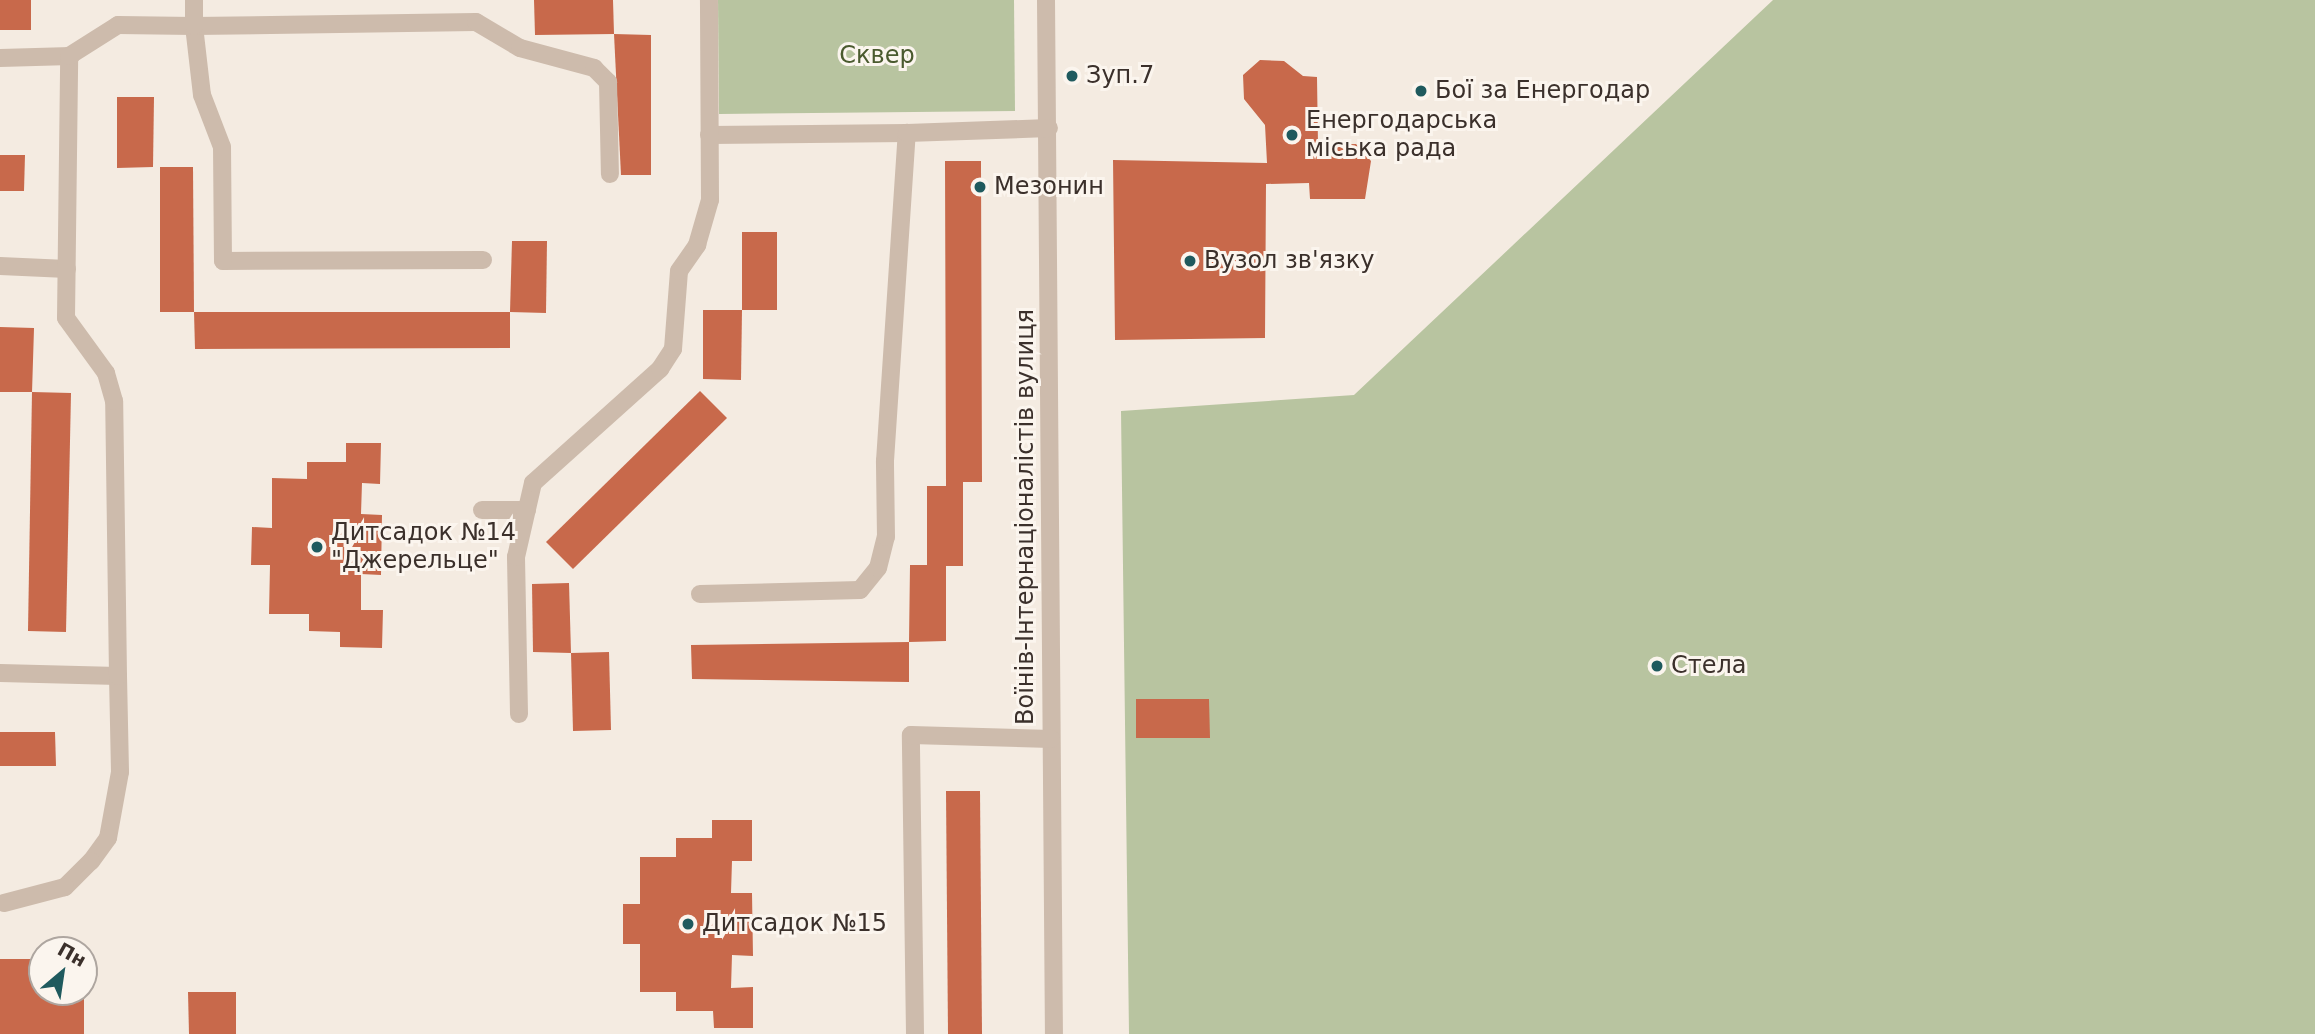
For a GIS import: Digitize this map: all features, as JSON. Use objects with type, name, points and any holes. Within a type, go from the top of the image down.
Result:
[{"type":"street","points":[[194,0],[194,26],[202,95],[222,147],[223,261],[483,260]]},
{"type":"street","points":[[519,715],[516,557],[533,483],[660,369],[673,349],[679,271],[697,245],[710,200],[709,0]]},
{"type":"street","name":"Воїнів-Інтернаціоналістів вулиця","points":[[1046,0],[1054,1034]]},
{"type":"street","points":[[0,58],[71,56],[118,25],[476,22],[520,48],[594,68],[608,82],[610,174]]},
{"type":"street","points":[[4,903],[65,887],[108,838],[120,772],[114,401],[106,373],[66,318],[71,56]]},
{"type":"street","points":[[709,135],[1049,128]]},
{"type":"street","points":[[700,594],[860,590],[878,568],[886,537],[885,461],[907,133]]},
{"type":"street","points":[[0,266],[67,269]]},
{"type":"street","points":[[482,510],[527,510]]},
{"type":"street","points":[[0,673],[118,676]]},
{"type":"street","points":[[915,1034],[911,735],[1051,739]]},
{"type":"green space","name":"Сквер","points":[[718,0],[1014,0],[1015,111],[719,114]]},
{"type":"green space","points":[[1773,0],[2315,0],[2315,1034],[1129,1034],[1121,411],[1354,395]]},
{"type":"building","points":[[0,0],[31,0],[31,30],[0,30]]},
{"type":"building","points":[[534,0],[613,0],[614,34],[535,35]]},
{"type":"building","points":[[614,34],[651,35],[651,175],[621,175]]},
{"type":"building","name":"Вузол зв'язку","points":[[1260,60],[1284,61],[1303,76],[1317,77],[1318,145],[1356,144],[1371,161],[1365,199],[1310,199],[1309,183],[1266,184],[1265,338],[1115,340],[1113,160],[1267,163],[1265,125],[1244,99],[1243,75]]},
{"type":"building","points":[[117,97],[154,97],[153,167],[117,168]]},
{"type":"building","points":[[0,155],[25,155],[24,191],[0,191]]},
{"type":"building","points":[[945,161],[981,161],[982,482],[963,482],[963,566],[946,566],[946,641],[909,642],[910,565],[927,565],[927,486],[946,486]]},
{"type":"building","points":[[160,167],[193,167],[194,312],[160,312]]},
{"type":"building","points":[[742,232],[777,232],[777,310],[742,310]]},
{"type":"building","points":[[512,241],[547,241],[546,313],[510,312]]},
{"type":"building","points":[[703,310],[742,310],[741,380],[703,379]]},
{"type":"building","points":[[194,312],[510,312],[510,348],[195,349]]},
{"type":"building","points":[[0,327],[34,328],[32,392],[0,392]]},
{"type":"building","points":[[700,391],[727,418],[573,569],[546,542]]},
{"type":"building","points":[[32,392],[71,393],[66,632],[28,631]]},
{"type":"building","name":"Дитсадок №14 \"Джерельце\"","points":[[346,443],[381,443],[380,484],[362,483],[361,514],[382,515],[381,575],[361,574],[361,610],[383,610],[382,648],[340,647],[340,632],[309,631],[309,614],[269,614],[270,565],[251,565],[252,527],[272,528],[272,478],[307,479],[307,462],[346,462]]},
{"type":"building","points":[[569,583],[571,653],[533,652],[532,584]]},
{"type":"building","points":[[909,642],[909,682],[692,679],[691,645]]},
{"type":"building","points":[[609,652],[611,730],[573,731],[571,653]]},
{"type":"building","points":[[1136,699],[1209,699],[1210,738],[1136,738]]},
{"type":"building","points":[[0,732],[55,732],[56,766],[0,766]]},
{"type":"building","points":[[946,791],[980,791],[982,1034],[948,1034]]},
{"type":"building","name":"Дитсадок №15","points":[[712,820],[752,820],[752,861],[732,861],[731,893],[752,893],[753,956],[732,955],[731,988],[753,987],[753,1028],[714,1028],[713,1011],[676,1011],[676,992],[640,992],[640,944],[623,944],[623,904],[640,904],[640,857],[676,857],[676,838],[712,838]]},
{"type":"building","points":[[0,959],[28,959],[28,1006],[84,1006],[84,1034],[0,1034]]},
{"type":"building","points":[[188,992],[236,992],[236,1034],[189,1034]]},
{"type":"place","name":"Зуп.7","points":[[1072,76]]},
{"type":"place","name":"Бої за Енергодар","points":[[1421,91]]},
{"type":"place","name":"Енергодарська міська рада","points":[[1292,135]]},
{"type":"place","name":"Мезонин","points":[[980,187]]},
{"type":"place","name":"Вузол зв'язку","points":[[1190,261]]},
{"type":"place","name":"Дитсадок №14 \"Джерельце\"","points":[[317,547]]},
{"type":"place","name":"Стела","points":[[1657,666]]},
{"type":"place","name":"Дитсадок №15","points":[[688,924]]}]
